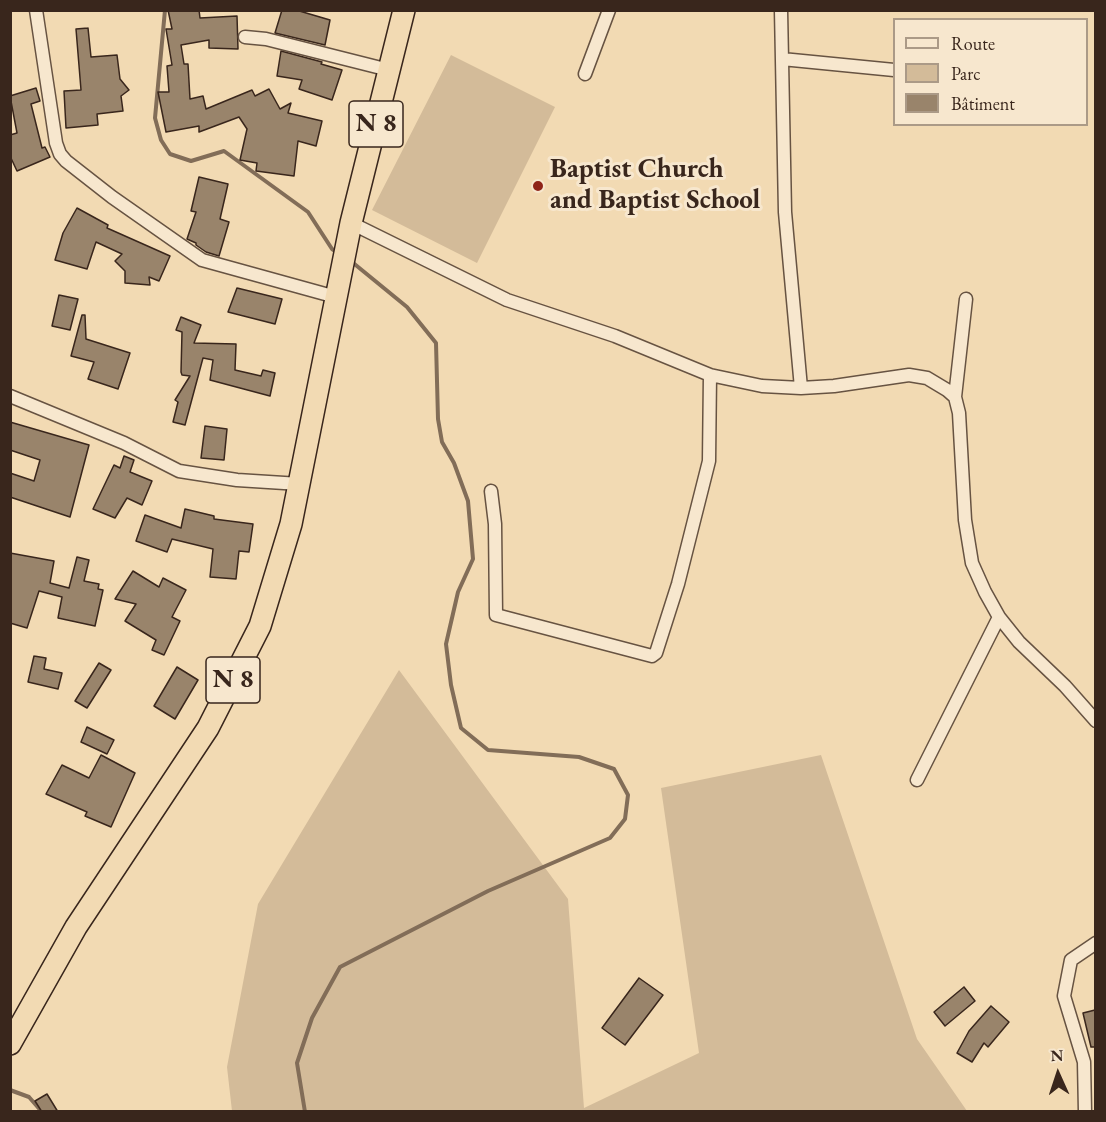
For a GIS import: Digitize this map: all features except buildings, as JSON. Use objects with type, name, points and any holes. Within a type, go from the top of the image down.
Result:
[{"type":"highway","name":"N 8","points":[[10,1044],[76,927],[208,728],[262,621],[291,524],[341,270],[404,10]]},
{"type":"street","points":[[36,10],[56,143],[60,154],[66,160],[112,197],[202,260],[336,297]]},
{"type":"street","points":[[585,74],[609,10]]},
{"type":"street","points":[[781,10],[785,213],[801,388]]},
{"type":"street","points":[[245,37],[267,39],[389,70]]},
{"type":"street","points":[[782,59],[893,70]]},
{"type":"street","points":[[350,230],[507,300],[615,336],[711,375],[762,386],[801,388],[834,386],[909,375],[927,378],[955,397]]},
{"type":"street","points":[[966,299],[955,397],[959,413],[962,500],[972,563],[999,617],[1095,721]]},
{"type":"street","points":[[491,491],[495,524],[496,615],[652,656],[656,653],[678,584],[709,461],[711,375]]},
{"type":"street","points":[[10,396],[124,443],[179,471],[237,480],[300,484]]},
{"type":"street","points":[[917,780],[999,617]]},
{"type":"street","points":[[1085,1112],[1084,1062],[1064,996],[1071,960],[1095,943]]},
{"type":"green space","points":[[451,55],[555,107],[477,263],[372,210]]},
{"type":"green space","points":[[399,670],[568,899],[584,1108],[699,1053],[661,788],[821,755],[917,1039],[967,1111],[232,1111],[227,1067],[258,904]]},
{"type":"waterway","points":[[165,10],[155,118],[161,140],[170,154],[191,161],[224,151],[308,212],[332,249],[338,253]]},
{"type":"waterway","points":[[305,1112],[297,1063],[312,1018],[340,967],[488,891],[610,838],[625,819],[628,795],[614,769],[579,757],[488,750],[461,728],[451,685],[446,644],[458,592],[473,559],[468,501],[454,463],[442,442],[438,419],[436,343],[407,307],[352,262]]},
{"type":"waterway","points":[[10,1090],[29,1097],[42,1112]]},
{"type":"place","name":"Baptist Church and Baptist School","points":[[538,186]]}]
